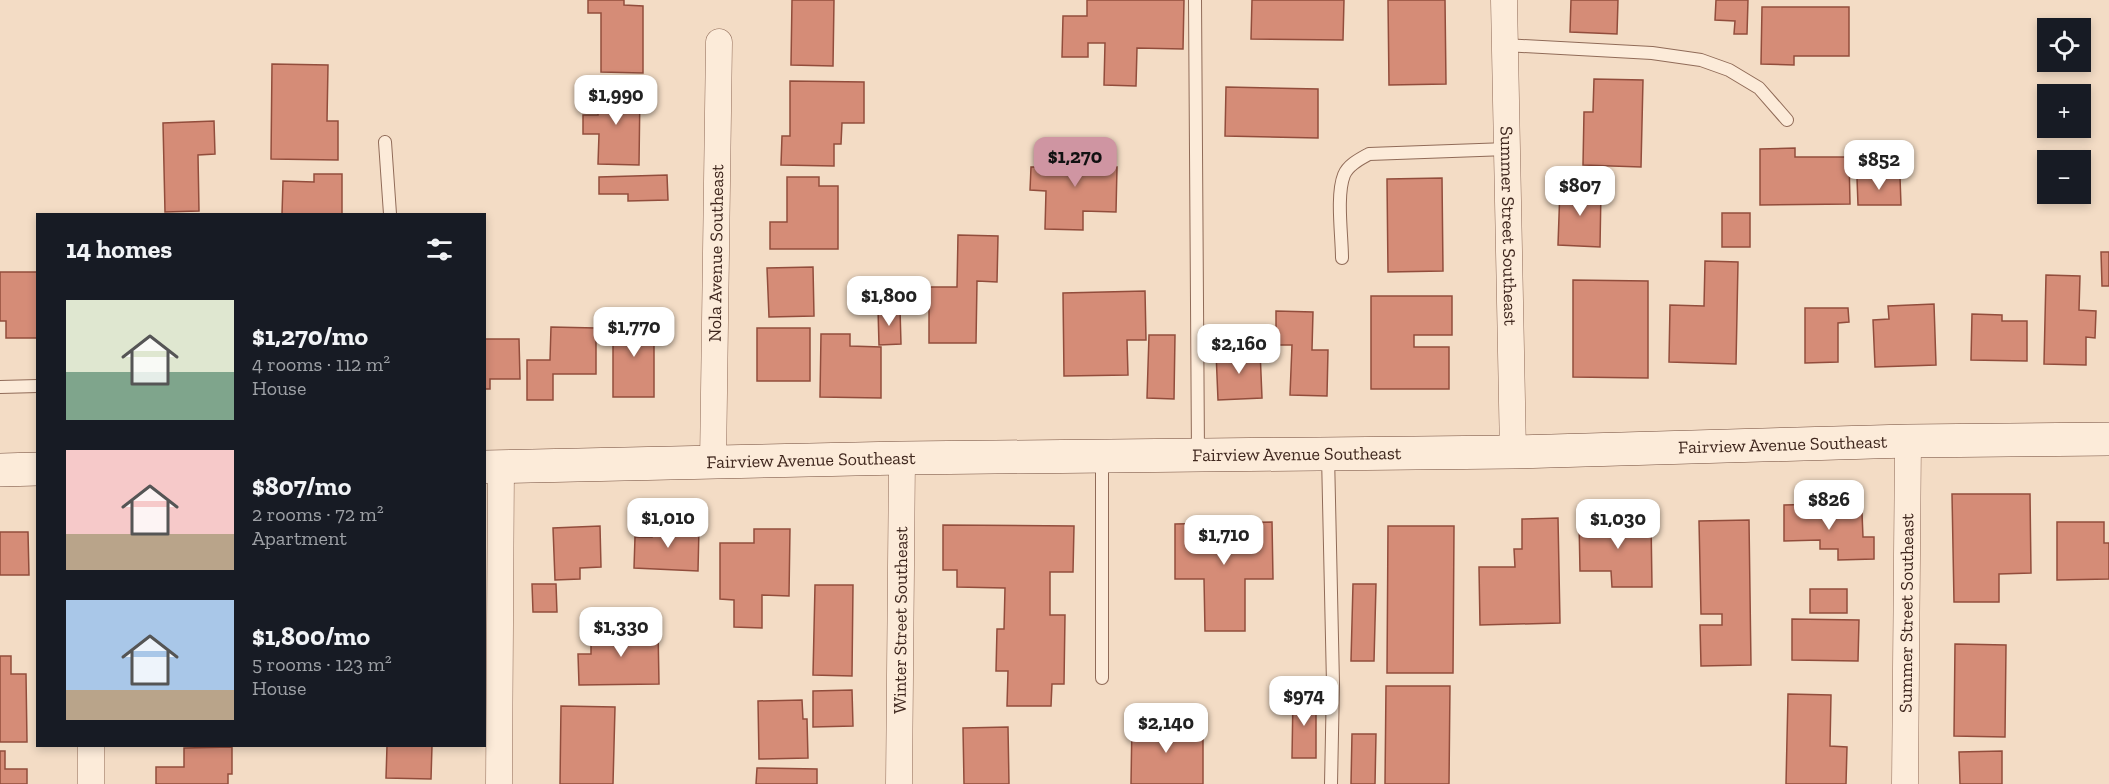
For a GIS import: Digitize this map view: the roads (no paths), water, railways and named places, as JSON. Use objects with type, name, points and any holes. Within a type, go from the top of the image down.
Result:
[{"type":"main road","name":"Fairview Avenue Southeast","points":[[493,467],[902,458],[1513,452],[1908,441],[2109,440]]},
{"type":"main road","points":[[0,470],[36,469]]},
{"type":"street","name":"Summer Street Southeast","points":[[1504,0],[1513,452]]},
{"type":"street","name":"Nola Avenue Southeast","points":[[713,463],[719,42]]},
{"type":"street","name":"Summer Street Southeast","points":[[1905,784],[1908,441]]},
{"type":"street","name":"Winter Street Southeast","points":[[900,784],[902,458]]},
{"type":"street","points":[[493,467],[499,784]]},
{"type":"street","points":[[91,784],[92,747]]},
{"type":"lane","points":[[1195,0],[1198,455]]},
{"type":"lane","points":[[1505,45],[1652,53],[1701,60],[1729,70],[1759,88],[1787,120]]},
{"type":"lane","points":[[386,142],[390,213]]},
{"type":"lane","points":[[1342,258],[1344,175],[1355,162],[1369,154],[1507,149]]},
{"type":"lane","points":[[0,387],[36,386]]},
{"type":"lane","points":[[1328,454],[1333,684],[1331,784]]},
{"type":"lane","points":[[1102,456],[1102,678]]}]
